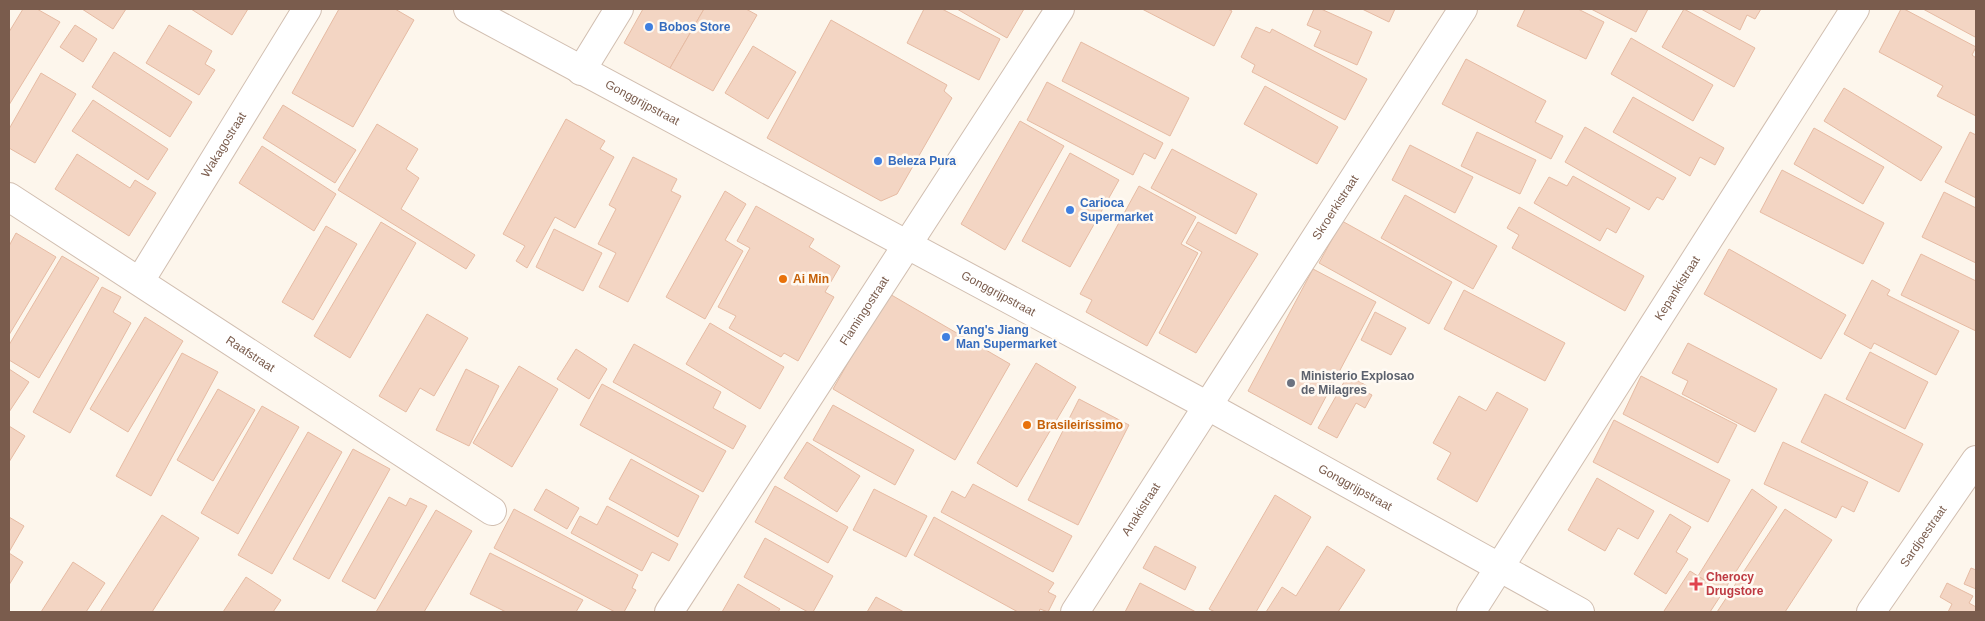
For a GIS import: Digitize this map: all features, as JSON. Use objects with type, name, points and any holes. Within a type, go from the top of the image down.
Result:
[{"type":"street","name":"Wakagostraat","points":[[140,281],[307,9]]},
{"type":"street","name":"Gonggrijpstraat","points":[[468,9],[1208,406],[1580,612]]},
{"type":"street","points":[[581,71],[619,9]]},
{"type":"street","name":"Flamingostraat","points":[[669,612],[1060,9]]},
{"type":"street","name":"Skroerkistraat","points":[[1208,406],[1463,9]]},
{"type":"street","name":"Kepankistraat","points":[[1471,612],[1855,9]]},
{"type":"street","name":"Raafstraat","points":[[9,197],[492,511]]},
{"type":"street","name":"Anakistraat","points":[[1075,612],[1208,406]]},
{"type":"street","name":"Sardjoestraat","points":[[1871,612],[1976,460]]},
{"type":"building","points":[[23,9],[37,9],[60,22],[9,105],[9,32]]},
{"type":"building","points":[[82,9],[126,9],[113,29]]},
{"type":"building","points":[[191,9],[248,9],[232,35]]},
{"type":"building","points":[[339,9],[395,9],[414,20],[353,127],[292,93]]},
{"type":"building","points":[[643,9],[704,9],[670,68],[624,43]]},
{"type":"building","points":[[704,9],[746,9],[757,15],[713,91],[670,68]]},
{"type":"building","points":[[924,9],[942,9],[1000,39],[979,80],[907,43]]},
{"type":"building","points":[[957,9],[1024,9],[1007,38]]},
{"type":"building","points":[[1142,9],[1228,9],[1232,11],[1214,46]]},
{"type":"building","points":[[1314,9],[1321,9],[1372,32],[1357,65],[1314,46],[1321,31],[1307,25]]},
{"type":"building","points":[[1362,9],[1395,9],[1389,22]]},
{"type":"building","points":[[1525,9],[1578,9],[1604,22],[1586,59],[1517,26]]},
{"type":"building","points":[[1591,9],[1648,9],[1636,32]]},
{"type":"building","points":[[1684,9],[1755,48],[1734,87],[1662,47]]},
{"type":"building","points":[[1701,9],[1761,9],[1755,19],[1747,15],[1740,30]]},
{"type":"building","points":[[1901,9],[1976,47],[1972,55],[1976,58],[1976,116],[1937,96],[1943,86],[1879,52]]},
{"type":"building","points":[[1923,9],[1976,9],[1976,36],[1975,37]]},
{"type":"building","points":[[831,20],[947,85],[944,91],[952,98],[897,194],[881,201],[767,138]]},
{"type":"building","points":[[75,25],[97,39],[83,62],[60,47]]},
{"type":"building","points":[[169,25],[212,51],[205,64],[215,70],[199,95],[146,63]]},
{"type":"building","points":[[1256,27],[1270,33],[1272,29],[1367,79],[1345,120],[1252,72],[1255,65],[1241,57]]},
{"type":"building","points":[[1631,38],[1713,85],[1693,121],[1611,74]]},
{"type":"building","points":[[1081,42],[1189,98],[1170,136],[1062,81]]},
{"type":"building","points":[[753,46],[796,72],[768,119],[725,93]]},
{"type":"building","points":[[114,52],[192,102],[170,137],[92,87]]},
{"type":"building","points":[[1466,59],[1546,101],[1535,122],[1563,136],[1551,159],[1442,104]]},
{"type":"building","points":[[41,73],[76,94],[35,163],[9,148],[9,129]]},
{"type":"building","points":[[1047,82],[1163,143],[1155,159],[1144,153],[1133,175],[1027,120]]},
{"type":"building","points":[[1265,86],[1338,127],[1317,164],[1244,124]]},
{"type":"building","points":[[1844,88],[1942,147],[1921,181],[1824,121]]},
{"type":"building","points":[[1633,97],[1724,148],[1715,165],[1700,157],[1690,176],[1613,132]]},
{"type":"building","points":[[93,100],[168,149],[148,180],[72,131]]},
{"type":"building","points":[[283,105],[356,150],[335,183],[263,138]]},
{"type":"building","points":[[566,119],[605,141],[600,149],[614,157],[575,228],[555,217],[527,268],[516,261],[525,246],[503,234]]},
{"type":"building","points":[[1020,121],[1064,146],[1005,250],[961,224]]},
{"type":"building","points":[[377,124],[418,149],[406,169],[419,178],[401,209],[475,255],[466,269],[338,190]]},
{"type":"building","points":[[1585,127],[1676,178],[1663,200],[1657,197],[1649,210],[1565,162]]},
{"type":"building","points":[[1814,128],[1884,167],[1863,204],[1794,164]]},
{"type":"building","points":[[1477,132],[1536,160],[1520,194],[1461,166]]},
{"type":"building","points":[[1970,132],[1976,135],[1976,198],[1945,182]]},
{"type":"building","points":[[1410,145],[1473,177],[1455,213],[1392,180]]},
{"type":"building","points":[[262,146],[336,194],[314,231],[239,183]]},
{"type":"building","points":[[1172,149],[1257,194],[1236,234],[1151,188]]},
{"type":"building","name":"Carioca Supermarket","points":[[1070,153],[1119,180],[1070,267],[1022,241]]},
{"type":"building","points":[[77,154],[130,188],[135,180],[156,193],[129,236],[55,189]]},
{"type":"building","points":[[633,157],[677,179],[671,191],[681,196],[628,302],[599,287],[616,253],[598,244],[616,209],[609,205]]},
{"type":"building","points":[[1782,170],[1884,223],[1863,264],[1760,212]]},
{"type":"building","points":[[1573,176],[1630,208],[1616,233],[1607,228],[1600,241],[1534,203],[1549,177],[1567,186]]},
{"type":"building","points":[[1139,186],[1196,217],[1181,244],[1198,253],[1147,346],[1086,312],[1092,300],[1080,294]]},
{"type":"building","points":[[725,191],[746,204],[725,240],[743,251],[705,319],[666,297]]},
{"type":"building","points":[[1944,192],[1976,208],[1976,263],[1922,237]]},
{"type":"building","points":[[1405,195],[1497,246],[1473,289],[1381,238]]},
{"type":"building","name":"Ai Min","points":[[756,206],[814,239],[809,247],[840,266],[825,292],[834,297],[798,361],[784,353],[781,357],[729,328],[736,316],[718,307],[750,248],[737,241]]},
{"type":"building","points":[[1519,207],[1644,276],[1625,311],[1512,248],[1519,235],[1507,228]]},
{"type":"building","points":[[1342,221],[1452,282],[1429,324],[1319,263]]},
{"type":"building","points":[[381,222],[416,243],[350,358],[314,336]]},
{"type":"building","points":[[1198,222],[1258,254],[1196,353],[1159,333],[1202,252],[1186,243]]},
{"type":"building","points":[[326,226],[357,244],[313,320],[282,302]]},
{"type":"building","points":[[554,229],[602,253],[583,291],[536,267]]},
{"type":"building","points":[[16,233],[56,257],[9,335],[9,246]]},
{"type":"building","points":[[1729,249],[1846,315],[1821,359],[1704,294]]},
{"type":"building","points":[[1921,254],[1976,281],[1976,331],[1901,295]]},
{"type":"building","points":[[62,256],[99,278],[39,378],[9,360],[9,345]]},
{"type":"building","points":[[1313,269],[1376,302],[1311,425],[1248,391]]},
{"type":"building","points":[[1872,280],[1890,290],[1887,295],[1959,331],[1936,375],[1874,343],[1871,349],[1844,334]]},
{"type":"building","points":[[102,287],[121,297],[113,312],[131,323],[70,433],[33,412]]},
{"type":"building","points":[[1464,290],[1565,343],[1545,381],[1444,329]]},
{"type":"building","points":[[888,293],[1010,364],[955,460],[833,389]]},
{"type":"building","points":[[1375,312],[1406,328],[1391,355],[1361,340]]},
{"type":"building","points":[[427,314],[468,338],[434,396],[420,388],[406,412],[379,396]]},
{"type":"building","points":[[145,317],[183,341],[128,432],[90,409]]},
{"type":"building","points":[[710,323],[784,367],[760,409],[686,364]]},
{"type":"building","points":[[1688,343],[1777,389],[1755,432],[1682,394],[1688,381],[1672,373]]},
{"type":"building","points":[[634,344],[721,392],[713,408],[746,426],[733,449],[613,382]]},
{"type":"building","points":[[576,349],[607,369],[589,399],[557,379]]},
{"type":"building","points":[[1870,352],[1928,382],[1905,429],[1846,399]]},
{"type":"building","points":[[182,353],[218,372],[151,496],[116,476]]},
{"type":"building","name":"Brasileiríssimo","points":[[1036,363],[1076,387],[1017,487],[977,463]]},
{"type":"building","points":[[519,366],[558,389],[512,467],[473,443]]},
{"type":"building","points":[[9,369],[29,382],[9,412]]},
{"type":"building","points":[[466,369],[499,386],[469,446],[436,430]]},
{"type":"building","points":[[1348,375],[1367,386],[1364,391],[1372,395],[1365,408],[1356,403],[1337,438],[1318,428]]},
{"type":"building","points":[[1641,376],[1737,425],[1718,463],[1623,414]]},
{"type":"building","points":[[602,384],[726,451],[703,492],[580,425]]},
{"type":"building","points":[[218,389],[255,410],[213,481],[177,460]]},
{"type":"building","points":[[1497,392],[1528,409],[1477,502],[1437,479],[1451,453],[1433,443],[1459,396],[1486,411]]},
{"type":"building","points":[[1825,394],[1923,444],[1899,492],[1801,442]]},
{"type":"building","points":[[1079,399],[1129,425],[1078,525],[1028,500]]},
{"type":"building","points":[[833,405],[914,450],[895,485],[813,440]]},
{"type":"building","points":[[262,406],[299,427],[238,534],[201,513]]},
{"type":"building","points":[[1614,420],[1730,480],[1708,522],[1593,462]]},
{"type":"building","points":[[9,426],[25,436],[9,462]]},
{"type":"building","points":[[308,432],[342,452],[272,574],[238,555]]},
{"type":"building","points":[[807,442],[860,476],[837,512],[784,478]]},
{"type":"building","points":[[1783,442],[1868,482],[1854,512],[1842,506],[1836,518],[1764,484]]},
{"type":"building","points":[[353,449],[390,469],[329,579],[293,559]]},
{"type":"building","points":[[631,459],[699,496],[678,537],[609,499]]},
{"type":"building","points":[[1597,478],[1654,511],[1638,539],[1618,528],[1605,551],[1568,530]]},
{"type":"building","points":[[973,484],[1072,536],[1053,572],[941,512],[952,491],[965,498]]},
{"type":"building","points":[[775,486],[848,527],[828,563],[755,522]]},
{"type":"building","points":[[546,489],[579,508],[567,529],[534,510]]},
{"type":"building","points":[[874,489],[927,516],[906,557],[853,530]]},
{"type":"building","points":[[1752,489],[1777,507],[1723,592],[1698,576]]},
{"type":"building","points":[[1275,495],[1311,517],[1256,612],[1215,612],[1209,609]]},
{"type":"building","points":[[389,497],[406,506],[410,498],[427,506],[375,599],[342,581]]},
{"type":"building","points":[[607,506],[678,544],[669,561],[652,552],[642,571],[571,533],[580,516],[597,525]]},
{"type":"building","points":[[514,509],[638,575],[632,588],[636,590],[624,612],[615,612],[494,548]]},
{"type":"building","points":[[1785,509],[1832,540],[1785,612],[1717,612]]},
{"type":"building","points":[[436,510],[472,531],[424,612],[376,612]]},
{"type":"building","points":[[1670,514],[1691,527],[1676,552],[1688,559],[1666,594],[1634,574]]},
{"type":"building","points":[[162,515],[199,538],[152,612],[100,612]]},
{"type":"building","points":[[9,517],[24,526],[9,552]]},
{"type":"building","points":[[934,517],[1054,583],[1048,592],[1056,596],[1048,612],[1040,609],[1039,612],[1018,612],[914,555]]},
{"type":"building","points":[[765,538],[833,576],[813,612],[808,612],[744,577]]},
{"type":"building","points":[[1155,546],[1196,567],[1185,590],[1143,568]]},
{"type":"building","points":[[1327,546],[1365,570],[1338,612],[1266,612],[1282,587],[1296,596]]},
{"type":"building","points":[[9,553],[23,562],[9,585]]},
{"type":"building","points":[[490,553],[583,600],[576,612],[506,612],[470,594]]},
{"type":"building","points":[[73,562],[105,583],[86,612],[41,612]]},
{"type":"building","points":[[1971,568],[1976,570],[1976,589],[1964,584]]},
{"type":"building","name":"Cherocy Drugstore","points":[[1690,571],[1723,592],[1710,612],[1665,612],[1664,611]]},
{"type":"building","points":[[246,577],[281,600],[273,612],[223,612]]},
{"type":"building","points":[[1140,583],[1196,612],[1125,612]]},
{"type":"building","points":[[1947,583],[1973,596],[1969,603],[1976,607],[1976,612],[1948,612],[1952,604],[1940,597]]},
{"type":"building","points":[[738,584],[780,609],[778,612],[722,612]]},
{"type":"building","points":[[876,597],[904,612],[867,612]]},
{"type":"place","name":"Bobos Store","points":[[649,27]]},
{"type":"place","name":"Beleza Pura","points":[[878,161]]},
{"type":"place","name":"Carioca Supermarket","points":[[1070,210]]},
{"type":"place","name":"Ai Min","points":[[783,279]]},
{"type":"place","name":"Yang's Jiang Man Supermarket","points":[[946,337]]},
{"type":"place","name":"Ministerio Explosao de Milagres","points":[[1291,383]]},
{"type":"place","name":"Brasileiríssimo","points":[[1027,425]]},
{"type":"place","name":"Cherocy Drugstore","points":[[1696,584]]}]
